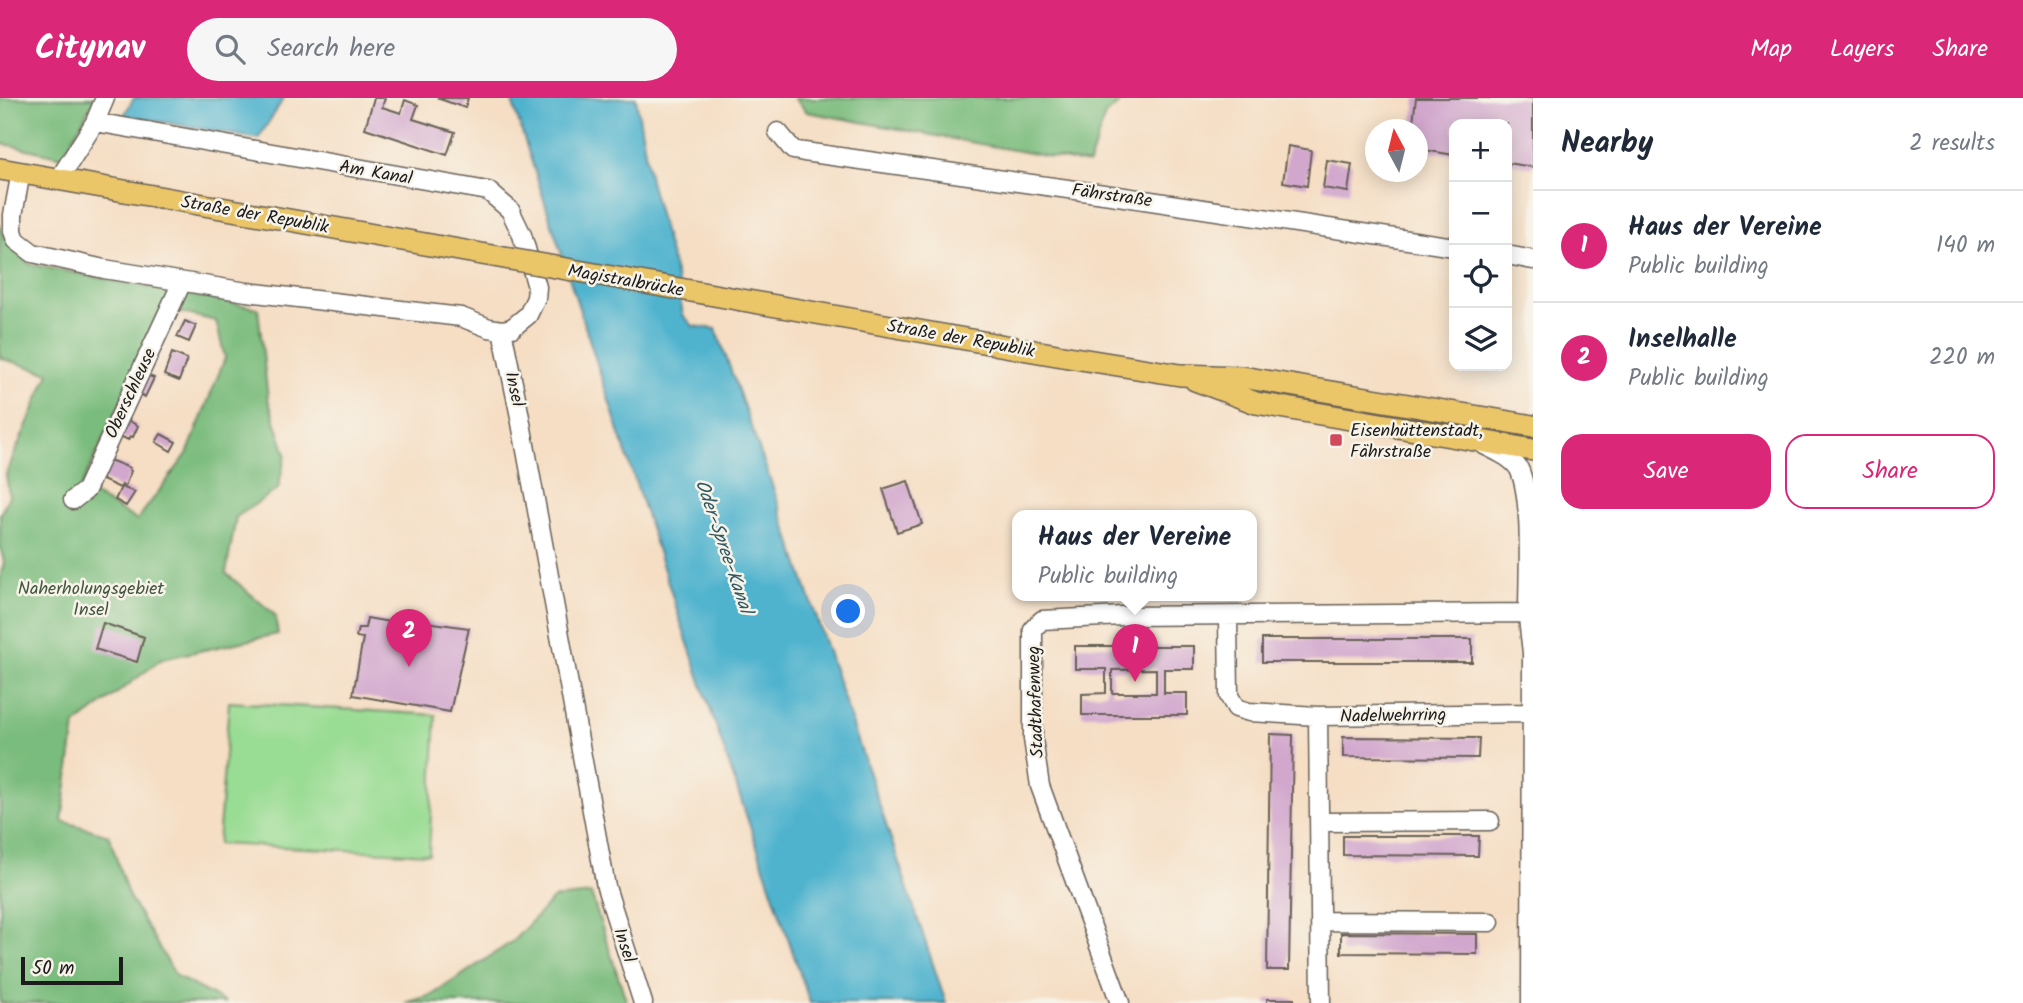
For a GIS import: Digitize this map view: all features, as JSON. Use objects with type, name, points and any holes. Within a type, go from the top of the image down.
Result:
[{"type":"main road","name":"Straße der Republik","points":[[10,171],[510,259]]},
{"type":"main road","name":"Magistralbrücke","points":[[510,259],[742,300]]},
{"type":"main road","name":"Straße der Republik","points":[[742,300],[1180,375],[1242,377],[1533,426]]},
{"type":"main road","name":"Straße der Republik","points":[[1180,375],[1256,403],[1533,450]]},
{"type":"street","points":[[59,180],[95,122],[105,98]]},
{"type":"street","name":"Am Kanal","points":[[95,122],[488,191],[510,211],[522,235],[537,287],[536,298],[528,315],[512,328],[502,331]]},
{"type":"street","name":"Fährstraße","points":[[778,132],[793,149],[804,152],[1118,195],[1449,246]]},
{"type":"street","points":[[10,171],[13,231],[16,240],[33,253],[52,259],[247,292],[461,317],[502,331]]},
{"type":"street","points":[[1512,257],[1533,260]]},
{"type":"street","name":"Oberschleuse","points":[[73,500],[86,490],[182,282]]},
{"type":"street","name":"Insel","points":[[502,331],[606,887],[643,1003]]},
{"type":"street","points":[[1478,441],[1518,466],[1527,484],[1531,519],[1531,1003]]},
{"type":"street","name":"Stadthafenweg","points":[[1120,1003],[1040,786],[1034,740],[1033,629],[1041,620],[1123,616],[1531,613]]},
{"type":"street","points":[[1228,616],[1229,696],[1236,708],[1249,712],[1318,716]]},
{"type":"street","name":"Nadelwehrring","points":[[1321,1003],[1318,716],[1531,713]]},
{"type":"street","points":[[1320,822],[1490,821]]},
{"type":"street","points":[[1320,921],[1490,922]]},
{"type":"green space","points":[[0,98],[95,98],[63,157],[0,143]]},
{"type":"green space","points":[[794,98],[1122,98],[1121,102],[1105,115],[1089,164],[807,112]]},
{"type":"green space","name":"Naherholungsgebiet Insel","points":[[0,224],[9,245],[29,264],[258,308],[268,399],[286,454],[278,489],[236,517],[226,573],[275,615],[278,634],[162,659],[75,725],[62,821],[109,835],[128,895],[176,976],[226,1003],[0,1003],[0,577],[4,562],[0,546],[0,515],[9,496],[6,474],[49,373],[0,358]],"holes":[[[165,309],[216,321],[225,358],[187,454],[137,520],[81,487]]]},
{"type":"green space","points":[[229,702],[436,715],[429,854],[218,844]]},
{"type":"green space","points":[[591,894],[627,1003],[405,1003],[432,995],[513,941],[554,898]]},
{"type":"water","points":[[134,98],[284,98],[258,139],[124,115]]},
{"type":"water","name":"Oder-Spree-Kanal","points":[[511,98],[636,98],[650,181],[677,280],[683,315],[693,326],[716,329],[771,482],[946,1003],[810,1003],[683,629]]},
{"type":"building","points":[[374,98],[385,98],[382,107],[401,113],[405,100],[418,105],[413,119],[455,132],[447,155],[365,128]]},
{"type":"building","points":[[437,98],[468,98],[465,108]]},
{"type":"building","points":[[1416,98],[1533,98],[1533,167],[1512,164],[1512,119],[1449,119],[1449,154],[1428,151],[1428,119],[1413,119]]},
{"type":"building","points":[[1288,146],[1311,150],[1307,186],[1283,182]]},
{"type":"building","points":[[1327,160],[1352,164],[1348,192],[1323,188]]},
{"type":"building","points":[[185,321],[196,326],[189,342],[177,337]]},
{"type":"building","points":[[172,353],[187,359],[179,381],[164,375]]},
{"type":"building","points":[[144,374],[154,378],[145,397],[136,393]]},
{"type":"building","points":[[126,419],[138,426],[133,437],[130,436],[128,440],[120,436]]},
{"type":"building","points":[[161,434],[176,442],[171,451],[156,442]]},
{"type":"building","points":[[107,459],[130,468],[125,486],[120,488],[98,478]]},
{"type":"building","points":[[908,481],[922,524],[897,532],[883,489]]},
{"type":"building","points":[[121,487],[135,492],[126,506],[115,500]]},
{"type":"building","points":[[367,618],[418,627],[419,621],[469,628],[450,712],[353,695],[363,638],[356,637],[358,628],[365,628]]},
{"type":"building","points":[[103,623],[144,637],[137,662],[95,649]]},
{"type":"building","points":[[1262,639],[1472,639],[1472,662],[1262,662]]},
{"type":"building","points":[[1075,646],[1194,646],[1194,669],[1164,669],[1164,693],[1187,693],[1187,715],[1082,715],[1082,694],[1106,693],[1106,669],[1075,669]],"holes":[[[1156,669],[1156,693],[1112,693],[1112,670]]]},
{"type":"building","points":[[1270,734],[1293,735],[1289,970],[1267,970]]},
{"type":"building","points":[[1343,737],[1479,738],[1478,758],[1343,757]]},
{"type":"building","points":[[1343,836],[1479,836],[1478,856],[1343,855]]},
{"type":"building","points":[[1341,933],[1477,934],[1477,954],[1341,953]]},
{"type":"building","points":[[1267,999],[1294,999],[1294,1003],[1267,1003]]},
{"type":"place","name":"Eisenhüttenstadt, Fährstraße","points":[[1336,440]]},
{"type":"place","name":"Inselhalle","points":[[409,667]]},
{"type":"place","name":"Haus der Vereine","points":[[1135,682]]}]
